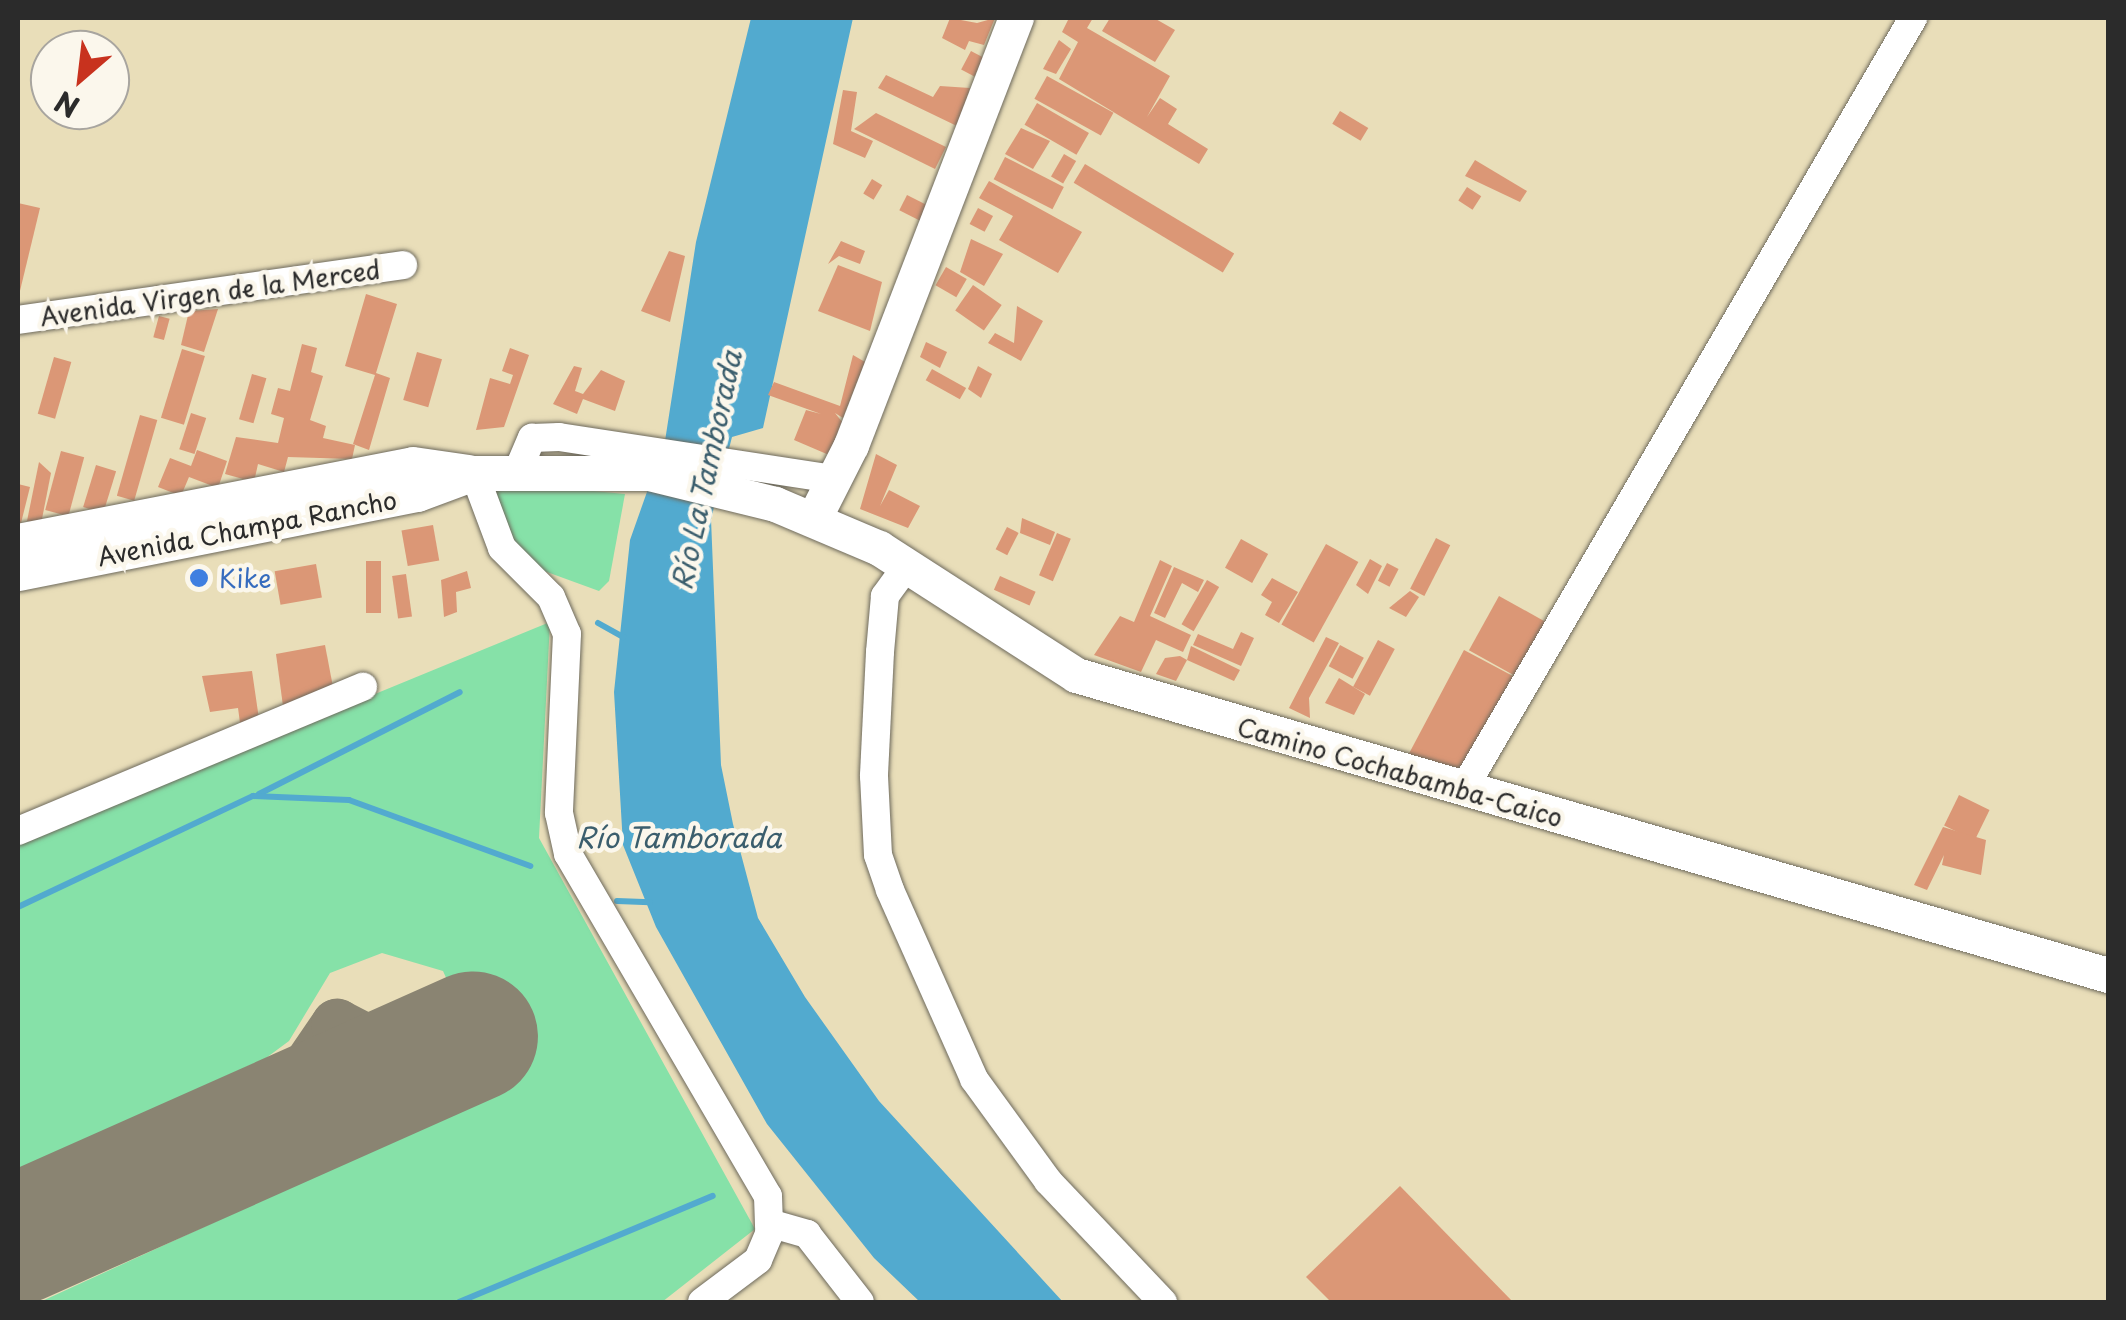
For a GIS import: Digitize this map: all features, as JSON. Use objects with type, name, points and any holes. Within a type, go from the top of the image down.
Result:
[{"type":"main road","points":[[814,518],[834,480],[1016,18]]},
{"type":"main road","name":"Avenida Champa Rancho","points":[[18,542],[147,531],[417,494],[474,473],[520,468],[648,460],[732,477]]},
{"type":"main road","name":"Camino Cochabamba-Caico","points":[[732,477],[906,566],[1076,675],[2108,975]]},
{"type":"main road","name":"Avenida Champa Rancho","points":[[18,574],[147,531]]},
{"type":"street","points":[[1462,790],[1913,18]]},
{"type":"street","name":"Avenida Virgen de la Merced","points":[[18,320],[403,265]]},
{"type":"street","points":[[474,473],[502,548],[551,597],[568,634],[559,813],[568,854],[680,1060],[753,1166],[769,1223],[745,1277],[702,1302]]},
{"type":"street","points":[[732,477],[834,480]]},
{"type":"street","points":[[906,566],[885,596],[874,776],[878,856],[974,1079],[1048,1181],[1163,1302]]},
{"type":"street","points":[[18,830],[363,686]]},
{"type":"street","points":[[769,1223],[807,1234],[860,1302]]},
{"type":"green space","points":[[542,486],[625,494],[609,581],[599,591],[525,564],[494,517],[491,491]]},
{"type":"green space","points":[[550,622],[539,838],[755,1229],[662,1302],[40,1302],[498,1092],[443,971],[382,953],[330,973],[289,1041],[266,1058],[18,1171],[18,841]]},
{"type":"water","name":"Río Tamborada","points":[[751,18],[853,18],[763,428],[732,437],[711,519],[721,765],[733,824],[758,918],[805,997],[879,1101],[1063,1302],[920,1302],[874,1258],[767,1124],[656,927],[623,845],[614,692],[630,540],[665,441],[696,242]]},
{"type":"building","points":[[950,18],[977,23],[995,18],[984,45],[969,41],[965,50],[942,38]]},
{"type":"building","points":[[1069,18],[1093,18],[1087,28],[1170,76],[1147,117],[1160,98],[1177,109],[1168,124],[1208,149],[1199,164],[1059,79],[1078,42],[1062,32]]},
{"type":"building","points":[[1110,18],[1154,18],[1175,30],[1155,62],[1102,31]]},
{"type":"building","points":[[1059,40],[1071,49],[1056,74],[1043,69]]},
{"type":"building","points":[[971,51],[984,58],[974,77],[961,70]]},
{"type":"building","points":[[886,75],[933,97],[940,86],[970,88],[959,127],[878,88]]},
{"type":"building","points":[[1047,76],[1113,113],[1101,136],[1034,99]]},
{"type":"building","points":[[843,90],[857,92],[851,131],[873,141],[865,158],[833,144]]},
{"type":"building","points":[[1037,103],[1089,133],[1076,155],[1024,125]]},
{"type":"building","points":[[1340,111],[1368,128],[1361,141],[1332,124]]},
{"type":"building","points":[[876,113],[946,147],[935,169],[854,129]]},
{"type":"building","points":[[1021,128],[1050,141],[1033,169],[1005,154]]},
{"type":"building","points":[[1064,154],[1076,161],[1063,184],[1051,177]]},
{"type":"building","points":[[1005,157],[1064,187],[1052,209],[994,179]]},
{"type":"building","points":[[1475,160],[1527,191],[1520,202],[1465,176]]},
{"type":"building","points":[[1085,164],[1234,254],[1223,272],[1074,183]]},
{"type":"building","points":[[872,179],[882,185],[874,200],[863,194]]},
{"type":"building","points":[[989,181],[1082,232],[1058,273],[999,240],[1013,216],[979,198]]},
{"type":"building","points":[[1467,187],[1481,196],[1473,210],[1458,200]]},
{"type":"building","points":[[907,195],[934,209],[926,224],[899,210]]},
{"type":"building","points":[[18,203],[40,208],[19,295],[18,295]]},
{"type":"building","points":[[978,208],[993,216],[985,232],[970,224]]},
{"type":"building","points":[[971,239],[1003,254],[984,286],[960,272]]},
{"type":"building","points":[[841,241],[865,251],[860,264],[839,256],[828,264]]},
{"type":"building","points":[[669,251],[685,256],[670,322],[641,311]]},
{"type":"building","points":[[838,265],[882,282],[870,331],[818,311]]},
{"type":"building","points":[[946,267],[967,279],[956,297],[936,285]]},
{"type":"building","points":[[973,285],[1002,305],[984,330],[955,310]]},
{"type":"building","points":[[366,294],[397,304],[376,373],[390,378],[369,450],[353,444],[375,375],[345,366]]},
{"type":"building","points":[[1017,306],[1043,321],[1021,361],[988,343],[995,333],[1014,343]]},
{"type":"building","points":[[218,309],[204,352],[181,345],[189,311]]},
{"type":"building","points":[[159,316],[170,319],[164,340],[153,337]]},
{"type":"building","points":[[926,342],[947,352],[940,368],[920,357]]},
{"type":"building","points":[[302,344],[317,348],[311,372],[323,376],[310,420],[326,426],[323,438],[355,445],[352,459],[288,457],[284,472],[258,464],[254,482],[225,474],[236,437],[278,443],[284,418],[271,414],[278,388],[290,391]]},
{"type":"building","points":[[510,348],[529,355],[504,427],[476,430],[490,378],[510,384],[513,375],[502,371]]},
{"type":"building","points":[[182,349],[205,356],[184,425],[161,418]]},
{"type":"building","points":[[417,352],[442,359],[428,407],[403,400]]},
{"type":"building","points":[[853,355],[865,362],[843,418],[835,413],[843,423],[829,455],[794,440],[806,410],[821,414],[768,395],[774,382],[840,406]]},
{"type":"building","points":[[54,357],[71,362],[55,419],[38,414]]},
{"type":"building","points":[[574,366],[582,368],[575,391],[583,394],[601,370],[625,381],[615,411],[583,399],[577,414],[553,404]]},
{"type":"building","points":[[978,366],[992,374],[981,398],[968,389]]},
{"type":"building","points":[[932,369],[966,388],[960,399],[926,380]]},
{"type":"building","points":[[252,374],[266,378],[253,423],[239,419]]},
{"type":"building","points":[[191,413],[206,418],[194,454],[179,449]]},
{"type":"building","points":[[140,415],[157,420],[134,501],[117,496]]},
{"type":"building","points":[[197,450],[227,461],[218,488],[189,477],[181,496],[158,487],[170,458],[191,466]]},
{"type":"building","points":[[61,451],[84,457],[68,516],[45,510]]},
{"type":"building","points":[[876,454],[897,465],[880,506],[889,490],[920,506],[908,528],[860,509]]},
{"type":"building","points":[[39,462],[51,473],[41,524],[27,521]]},
{"type":"building","points":[[96,465],[116,471],[103,513],[83,507]]},
{"type":"building","points":[[18,484],[30,487],[21,523],[18,522]]},
{"type":"building","points":[[1022,518],[1055,532],[1050,545],[1020,533]]},
{"type":"building","points":[[433,525],[439,560],[408,566],[401,531]]},
{"type":"building","points":[[1007,527],[1019,533],[1007,555],[996,549]]},
{"type":"building","points":[[1057,533],[1071,539],[1053,581],[1039,575]]},
{"type":"building","points":[[1436,538],[1450,545],[1424,596],[1410,589]]},
{"type":"building","points":[[1241,539],[1268,554],[1252,583],[1225,568]]},
{"type":"building","points":[[1326,544],[1358,562],[1314,642],[1281,624]]},
{"type":"building","points":[[1370,559],[1382,566],[1368,594],[1356,585]]},
{"type":"building","points":[[1160,560],[1172,566],[1150,616],[1191,635],[1183,652],[1156,640],[1141,672],[1094,655],[1120,616],[1134,622]]},
{"type":"building","points":[[366,561],[381,561],[381,613],[366,613]]},
{"type":"building","points":[[1387,563],[1399,569],[1390,587],[1378,581]]},
{"type":"building","points":[[316,564],[322,597],[281,605],[275,571]]},
{"type":"building","points":[[1174,567],[1204,580],[1198,592],[1182,583],[1165,618],[1154,613]]},
{"type":"building","points":[[467,571],[471,588],[456,592],[457,612],[444,617],[441,580]]},
{"type":"building","points":[[406,574],[412,617],[398,619],[392,576]]},
{"type":"building","points":[[1000,576],[1036,592],[1030,606],[994,590]]},
{"type":"building","points":[[1272,578],[1298,592],[1279,623],[1265,615],[1272,602],[1261,595]]},
{"type":"building","points":[[1207,580],[1219,587],[1194,631],[1182,624]]},
{"type":"building","points":[[1410,591],[1419,597],[1406,617],[1389,608]]},
{"type":"building","points":[[1499,596],[1548,623],[1518,677],[1469,650]]},
{"type":"building","points":[[1241,632],[1254,638],[1241,666],[1193,645],[1198,634],[1233,649]]},
{"type":"building","points":[[1326,637],[1339,643],[1309,698],[1310,718],[1289,708]]},
{"type":"building","points":[[1378,640],[1395,649],[1370,696],[1353,687]]},
{"type":"building","points":[[325,645],[333,687],[283,706],[276,654]]},
{"type":"building","points":[[1340,645],[1364,658],[1353,679],[1329,666]]},
{"type":"building","points":[[1191,646],[1240,670],[1234,681],[1187,660]]},
{"type":"building","points":[[1464,650],[1515,677],[1460,781],[1409,754]]},
{"type":"building","points":[[1180,656],[1187,660],[1176,681],[1156,674],[1165,658]]},
{"type":"building","points":[[252,671],[259,719],[240,723],[238,708],[210,712],[202,676]]},
{"type":"building","points":[[1339,678],[1365,694],[1354,715],[1325,703]]},
{"type":"building","points":[[1959,795],[1990,810],[1975,840],[1944,826]]},
{"type":"building","points":[[1943,827],[1986,840],[1981,875],[1942,865],[1944,855],[1927,890],[1914,885]]},
{"type":"building","points":[[1400,1186],[1513,1302],[1331,1302],[1306,1277]]},
{"type":"waterway","points":[[598,623],[623,637]]},
{"type":"waterway","points":[[259,794],[460,692]]},
{"type":"waterway","points":[[18,907],[253,796],[349,800],[530,866]]},
{"type":"waterway","points":[[617,901],[650,902]]},
{"type":"waterway","points":[[459,1302],[713,1196]]},
{"type":"taxiway","points":[[241,1137],[277,1113],[337,1025],[364,1039]]},
{"type":"runway","points":[[18,1239],[473,1036]]},
{"type":"place","name":"Kike","points":[[199,578]]},
{"type":"water label","name":"Río La Tamborada","points":[[706,470]]}]
